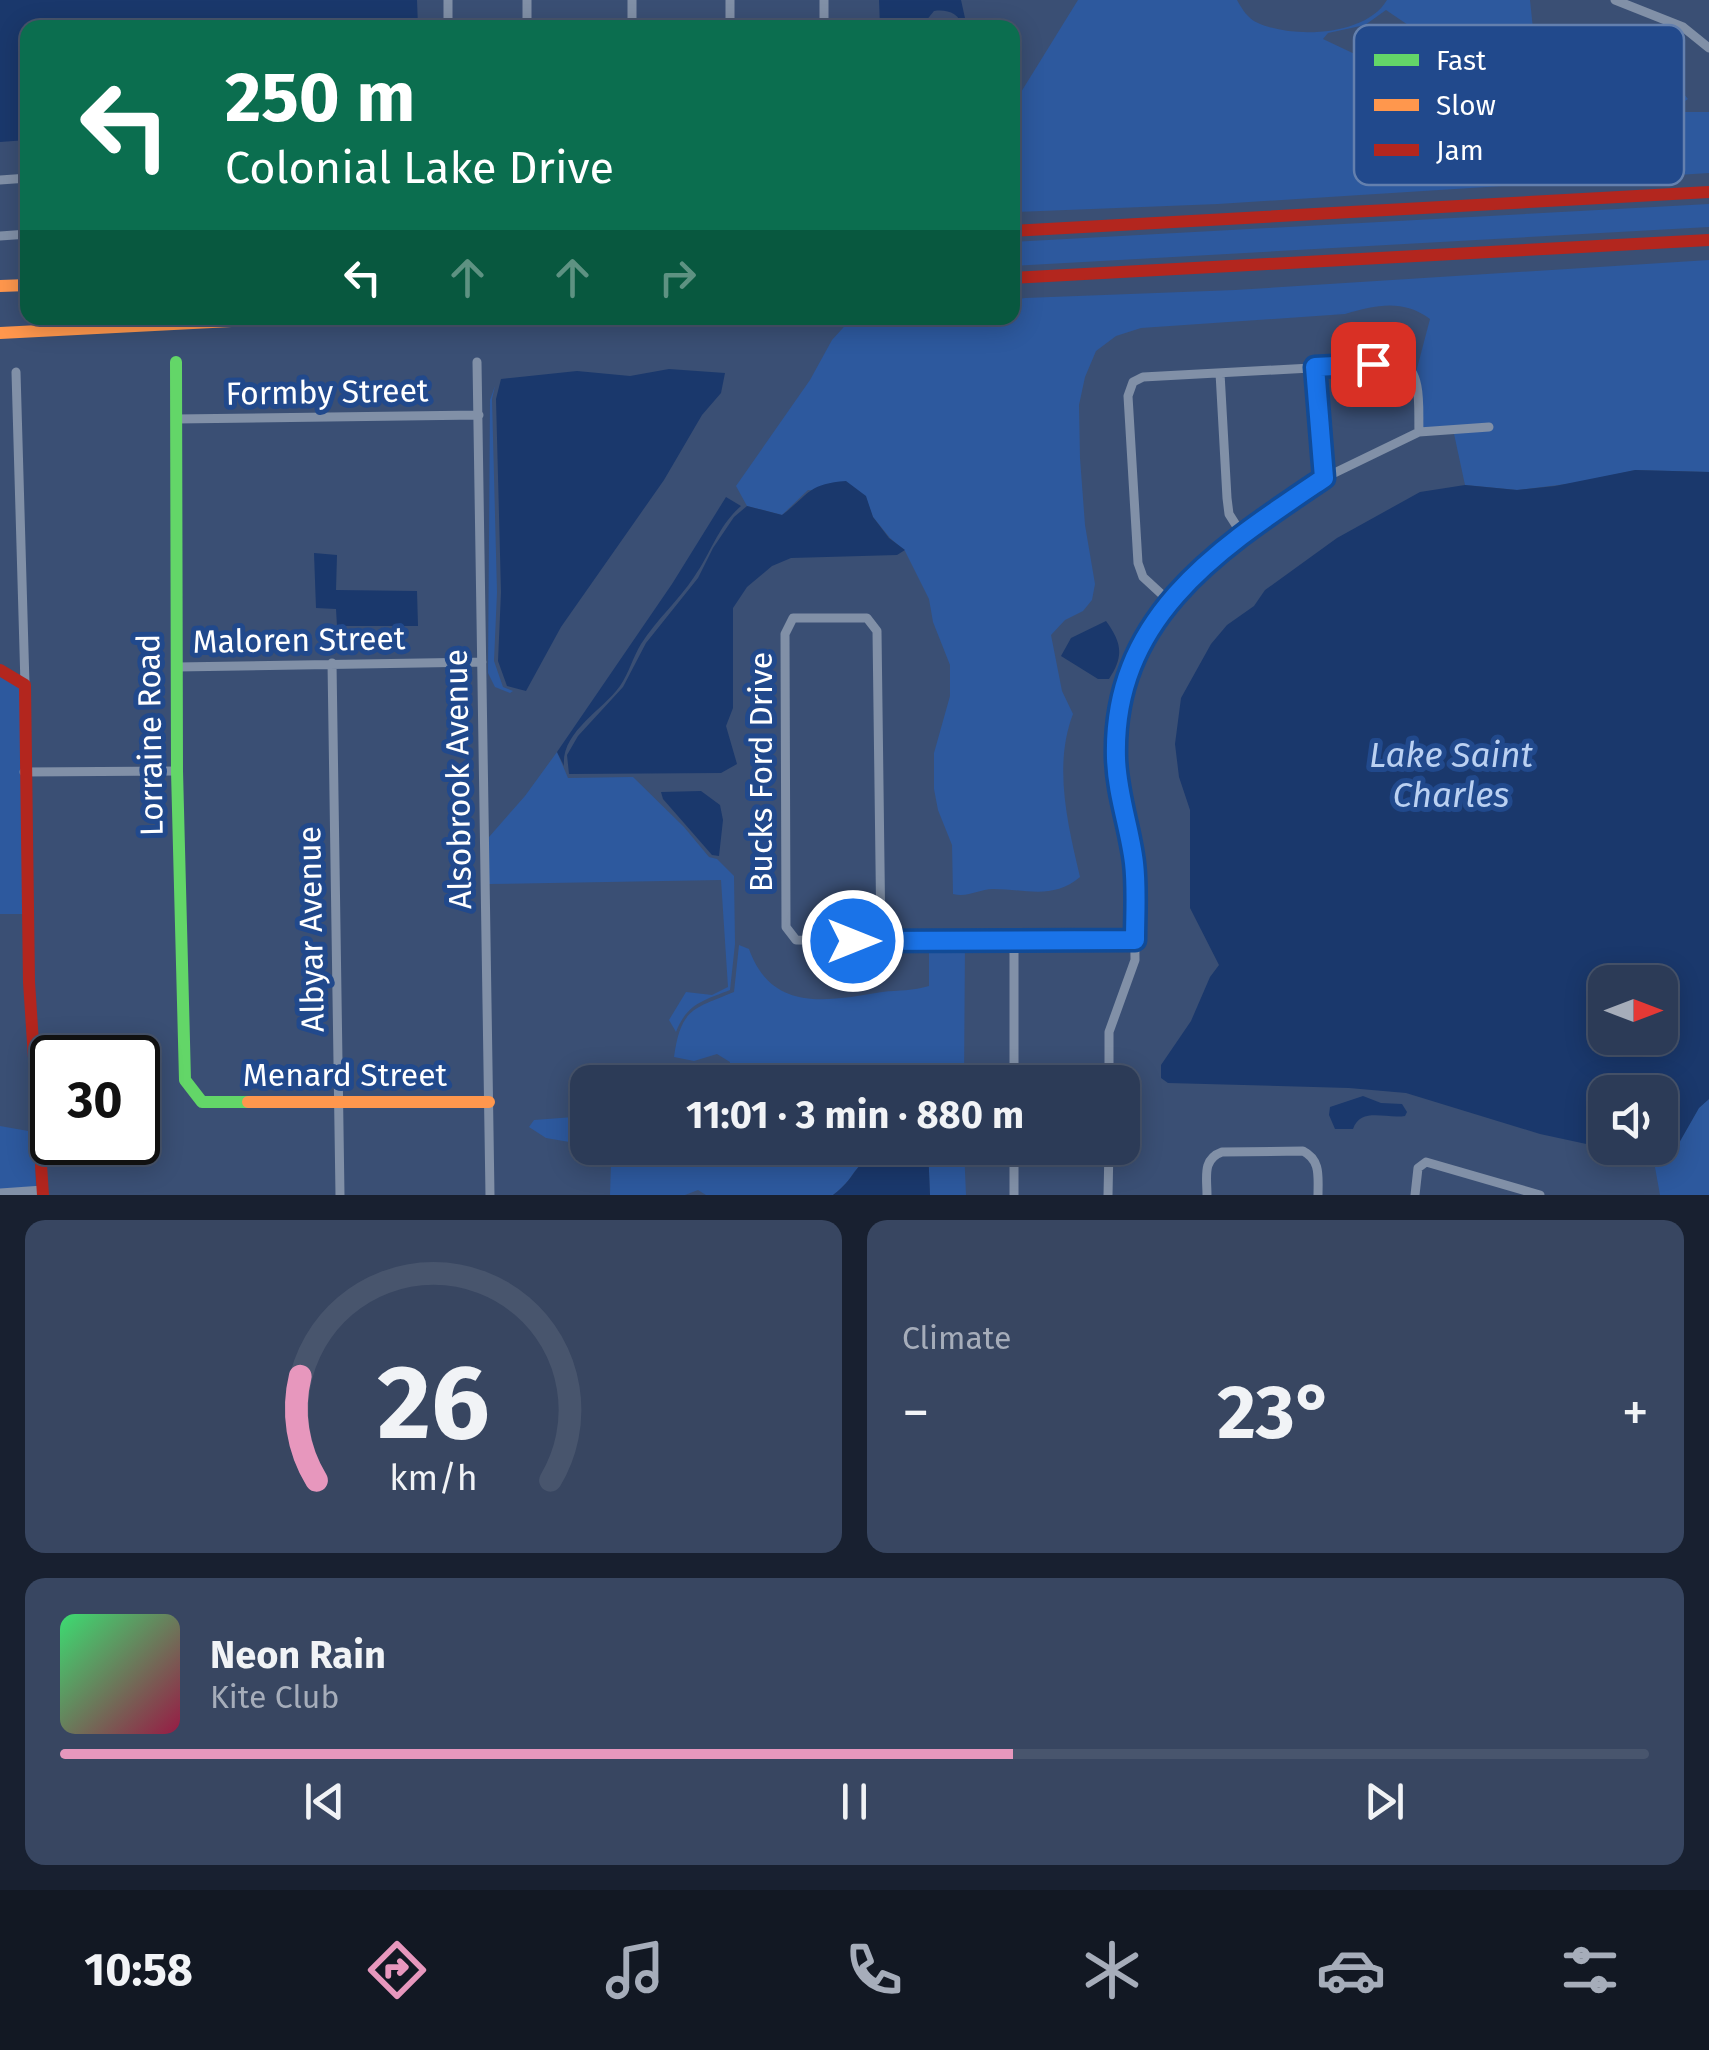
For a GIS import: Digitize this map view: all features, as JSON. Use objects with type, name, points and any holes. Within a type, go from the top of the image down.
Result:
[{"type":"main road","points":[[1020,230],[1709,192]]},
{"type":"main road","points":[[1020,278],[1709,240]]},
{"type":"main road","points":[[0,333],[154,325]]},
{"type":"main road","name":"Lorraine Road","points":[[176,362],[177,771],[186,1080],[202,1102]]},
{"type":"main road","points":[[0,670],[25,685],[29,982],[43,1192]]},
{"type":"main road","name":"Menard Street","points":[[202,1102],[489,1102]]},
{"type":"street","points":[[1615,0],[1678,25]]},
{"type":"street","points":[[1684,28],[1709,48]]},
{"type":"street","name":"Alsobrook Avenue","points":[[477,362],[490,1195]]},
{"type":"street","points":[[1169,600],[1144,578],[1138,563],[1128,396],[1133,382],[1143,377],[1402,363],[1415,376],[1419,432]]},
{"type":"street","points":[[1315,367],[1324,478]]},
{"type":"street","points":[[16,372],[25,685]]},
{"type":"street","points":[[1220,373],[1227,498],[1230,514],[1242,533]]},
{"type":"street","name":"Formby Street","points":[[176,419],[480,415]]},
{"type":"street","points":[[1109,1065],[1109,1032],[1131,976],[1135,940],[1134,862],[1118,787],[1118,720],[1144,640],[1169,600],[1242,533],[1324,478],[1419,432],[1490,427]]},
{"type":"street","name":"Bucks Ford Drive","points":[[881,942],[877,631],[867,618],[793,618],[786,634],[786,927],[796,940],[881,942],[1135,940]]},
{"type":"street","name":"Maloren Street","points":[[176,667],[482,662]]},
{"type":"street","name":"Albyar Avenue","points":[[332,663],[340,1195]]},
{"type":"street","points":[[24,772],[177,771]]},
{"type":"street","points":[[1014,940],[1014,1065]]},
{"type":"street","points":[[1207,1195],[1206,1163],[1212,1155],[1303,1151],[1312,1155],[1318,1167],[1318,1195]]},
{"type":"street","points":[[1415,1195],[1418,1168],[1426,1162],[1540,1195]]},
{"type":"street","points":[[1014,1165],[1014,1195]]},
{"type":"street","points":[[1108,1165],[1108,1195]]},
{"type":"street","points":[[0,1194],[43,1192]]},
{"type":"shaded area","points":[[1078,0],[1237,0],[1258,23],[1309,32],[1363,21],[1387,0],[1530,0],[1533,25],[1408,25],[1386,10],[1365,25],[1328,33],[1323,39],[1354,54],[1354,185],[1519,185],[1020,212],[1020,94]]},
{"type":"shaded area","points":[[1684,112],[1709,112],[1709,173],[1684,175]]},
{"type":"shaded area","points":[[1709,204],[1709,227],[1020,266],[1020,242]]},
{"type":"shaded area","points":[[1709,260],[1709,472],[1636,470],[1517,490],[1465,485],[1453,429],[1419,432],[1415,376],[1430,319],[1399,306],[1378,306],[1345,314],[1141,328],[1116,336],[1096,351],[1079,405],[1085,525],[1095,584],[1092,600],[1051,635],[1062,691],[1073,714],[1063,775],[1080,877],[1049,891],[993,889],[953,894],[952,845],[934,789],[934,753],[950,696],[950,665],[933,622],[929,599],[905,551],[873,517],[865,496],[808,490],[782,515],[747,506],[736,486],[846,325],[1020,325],[1020,299],[1025,298],[1235,290]]},
{"type":"shaded area","points":[[495,386],[494,661],[503,687],[513,691],[510,693],[495,687],[488,673],[490,400]]},
{"type":"shaded area","points":[[0,675],[21,687],[23,914],[0,914]]},
{"type":"shaded area","points":[[557,752],[568,778],[633,777],[709,857],[717,859],[734,876],[735,944],[730,990],[691,1009],[676,1032],[669,1020],[686,992],[712,995],[728,987],[721,880],[489,884],[489,837]]},
{"type":"shaded area","points":[[929,942],[965,942],[964,1065],[730,1065],[717,1054],[694,1061],[674,1057],[681,1029],[691,1012],[734,992],[739,945],[749,949],[759,970],[772,984],[804,998],[841,998],[929,986]]},
{"type":"shaded area","points":[[1709,1099],[1709,1195],[1660,1195],[1655,1165],[1678,1165],[1678,1145],[1699,1107]]},
{"type":"shaded area","points":[[570,1117],[570,1142],[546,1138],[529,1127],[534,1120]]},
{"type":"shaded area","points":[[0,1126],[30,1131],[30,1165],[35,1165],[36,1187],[0,1189]]},
{"type":"shaded area","points":[[611,1165],[860,1165],[833,1195],[706,1195],[698,1190],[685,1195],[610,1195]]},
{"type":"shaded area","points":[[929,1165],[965,1165],[966,1195],[930,1195]]},
{"type":"water","points":[[0,0],[417,0],[418,20],[20,20],[20,141],[0,142]]},
{"type":"water","points":[[879,0],[961,0],[965,20],[952,13],[934,11],[927,20],[880,20]]},
{"type":"water","points":[[669,369],[725,373],[721,393],[702,415],[664,480],[561,627],[526,691],[507,686],[498,661],[501,592],[496,399],[501,379],[577,371],[630,376]]},
{"type":"water","name":"Lake Saint Charles","points":[[1635,470],[1709,472],[1709,1099],[1699,1108],[1678,1145],[1678,1075],[1588,1075],[1588,1144],[1540,1134],[1406,1093],[1168,1083],[1161,1078],[1161,1065],[1191,1021],[1219,965],[1190,908],[1190,810],[1179,777],[1175,744],[1181,698],[1211,644],[1227,625],[1254,606],[1265,590],[1337,538],[1420,492],[1465,485],[1517,490]]},
{"type":"water","points":[[846,481],[866,496],[873,517],[889,538],[905,550],[897,555],[791,558],[772,566],[747,587],[733,608],[733,708],[726,726],[737,764],[721,773],[569,774],[567,755],[578,736],[623,687],[646,643],[698,578],[734,517],[747,506],[782,515],[810,491]]},
{"type":"water","points":[[726,497],[741,506],[726,522],[688,585],[641,644],[620,686],[576,732],[565,754],[564,766],[557,752],[672,584]]},
{"type":"water","points":[[314,553],[337,555],[336,590],[417,591],[418,626],[337,626],[336,609],[316,608]]},
{"type":"water","points":[[1106,621],[1118,643],[1119,656],[1109,679],[1098,679],[1061,656],[1071,638]]},
{"type":"water","points":[[701,791],[720,805],[723,820],[719,856],[712,855],[661,792]]},
{"type":"water","points":[[1363,1096],[1381,1103],[1402,1104],[1407,1112],[1405,1116],[1368,1116],[1353,1129],[1335,1129],[1330,1107]]},
{"type":"water","points":[[860,1165],[929,1165],[930,1195],[833,1195]]},
{"type":"traffic: fast","points":[[176,362],[177,771],[185,1080],[202,1102],[248,1102]]},
{"type":"traffic: slow","points":[[0,286],[20,285]]},
{"type":"traffic: slow","points":[[0,333],[154,325]]},
{"type":"traffic: slow","points":[[248,1102],[489,1102]]},
{"type":"traffic: jam","points":[[1020,231],[1709,192]]},
{"type":"traffic: jam","points":[[1020,278],[1709,240]]},
{"type":"traffic: jam","points":[[0,670],[25,685],[29,982],[43,1195]]},
{"type":"route","points":[[853,941],[1135,940],[1134,862],[1124,823],[1116,755],[1118,720],[1132,668],[1169,600],[1187,582],[1242,533],[1324,478],[1315,367],[1373,364]]}]
